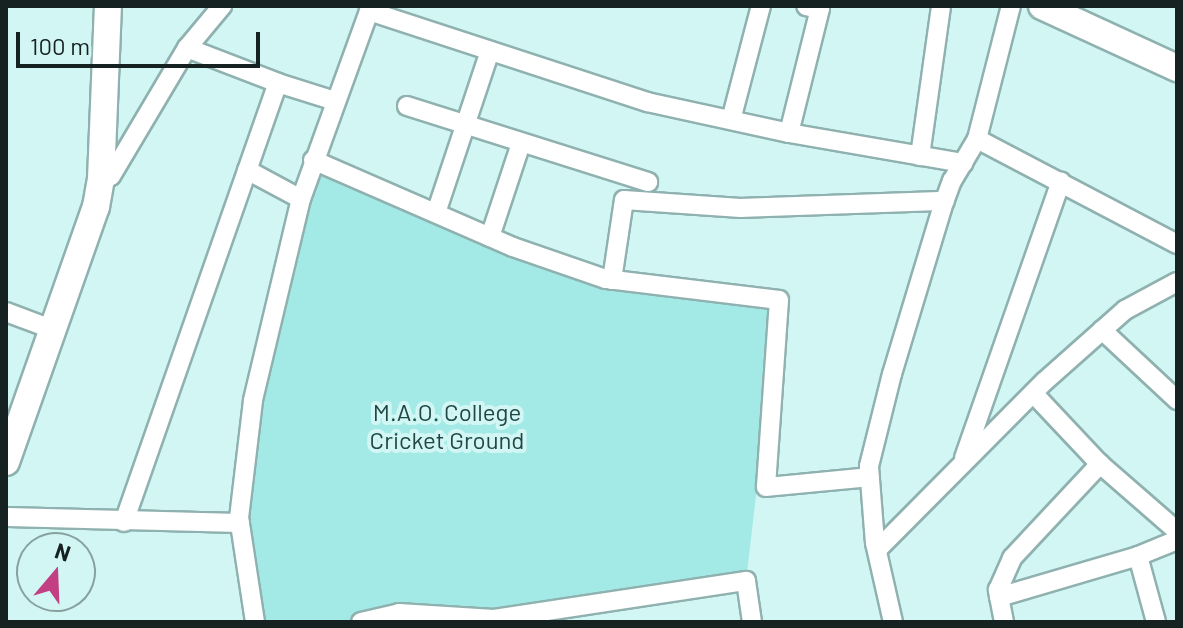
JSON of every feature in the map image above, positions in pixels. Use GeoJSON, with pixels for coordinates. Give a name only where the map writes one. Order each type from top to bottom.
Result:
{"type":"FeatureCollection","features":[{"type":"Feature","properties":{"kind":"main road"},"geometry":{"type":"LineString","coordinates":[[6,462],[96,207],[101,179],[108,6]]}},
{"type":"Feature","properties":{"kind":"main road"},"geometry":{"type":"LineString","coordinates":[[1042,6],[1078,14],[1177,68]]}},
{"type":"Feature","properties":{"kind":"street"},"geometry":{"type":"LineString","coordinates":[[101,179],[111,176],[187,48],[222,6]]}},
{"type":"Feature","properties":{"kind":"street"},"geometry":{"type":"LineString","coordinates":[[731,120],[761,6]]}},
{"type":"Feature","properties":{"kind":"street"},"geometry":{"type":"LineString","coordinates":[[789,133],[820,9],[806,6]]}},
{"type":"Feature","properties":{"kind":"street"},"geometry":{"type":"LineString","coordinates":[[920,156],[941,6]]}},
{"type":"Feature","properties":{"kind":"street"},"geometry":{"type":"LineString","coordinates":[[893,622],[877,550],[869,466],[892,374],[945,201],[977,139],[1011,6]]}},
{"type":"Feature","properties":{"kind":"street"},"geometry":{"type":"LineString","coordinates":[[255,622],[240,523],[253,400],[301,199],[369,11],[647,102],[789,133],[963,163]]}},
{"type":"Feature","properties":{"kind":"street"},"geometry":{"type":"LineString","coordinates":[[187,48],[335,101]]}},
{"type":"Feature","properties":{"kind":"street"},"geometry":{"type":"LineString","coordinates":[[436,213],[490,51]]}},
{"type":"Feature","properties":{"kind":"street"},"geometry":{"type":"LineString","coordinates":[[124,522],[278,83]]}},
{"type":"Feature","properties":{"kind":"street"},"geometry":{"type":"LineString","coordinates":[[407,106],[648,182]]}},
{"type":"Feature","properties":{"kind":"street"},"geometry":{"type":"LineString","coordinates":[[977,139],[1177,244]]}},
{"type":"Feature","properties":{"kind":"street"},"geometry":{"type":"LineString","coordinates":[[490,237],[521,143]]}},
{"type":"Feature","properties":{"kind":"street"},"geometry":{"type":"LineString","coordinates":[[313,160],[490,237],[612,280],[779,300],[766,487],[870,477]]}},
{"type":"Feature","properties":{"kind":"street"},"geometry":{"type":"LineString","coordinates":[[247,170],[301,199]]}},
{"type":"Feature","properties":{"kind":"street"},"geometry":{"type":"LineString","coordinates":[[961,464],[1061,181]]}},
{"type":"Feature","properties":{"kind":"street"},"geometry":{"type":"LineString","coordinates":[[612,280],[624,200],[741,208],[945,201]]}},
{"type":"Feature","properties":{"kind":"street"},"geometry":{"type":"LineString","coordinates":[[877,550],[1033,393],[1102,330],[1125,310],[1177,282]]}},
{"type":"Feature","properties":{"kind":"street"},"geometry":{"type":"LineString","coordinates":[[6,312],[54,330]]}},
{"type":"Feature","properties":{"kind":"street"},"geometry":{"type":"LineString","coordinates":[[1102,330],[1177,400]]}},
{"type":"Feature","properties":{"kind":"street"},"geometry":{"type":"LineString","coordinates":[[1033,393],[1100,464],[1177,531]]}},
{"type":"Feature","properties":{"kind":"street"},"geometry":{"type":"LineString","coordinates":[[1004,622],[998,590],[1012,558],[1100,464]]}},
{"type":"Feature","properties":{"kind":"street"},"geometry":{"type":"LineString","coordinates":[[6,517],[240,523]]}},
{"type":"Feature","properties":{"kind":"street"},"geometry":{"type":"LineString","coordinates":[[999,597],[1138,556],[1177,540]]}},
{"type":"Feature","properties":{"kind":"street"},"geometry":{"type":"LineString","coordinates":[[1138,556],[1156,622]]}},
{"type":"Feature","properties":{"kind":"street"},"geometry":{"type":"LineString","coordinates":[[361,622],[399,613],[516,619],[746,581],[752,622]]}},
{"type":"Feature","properties":{"kind":"green space","name":"M.A.O. College Cricket Ground"},"geometry":{"type":"Polygon","coordinates":[[[313,160],[612,280],[779,300],[746,581],[494,619],[256,622],[240,523],[253,400],[313,160]]]}}]}
